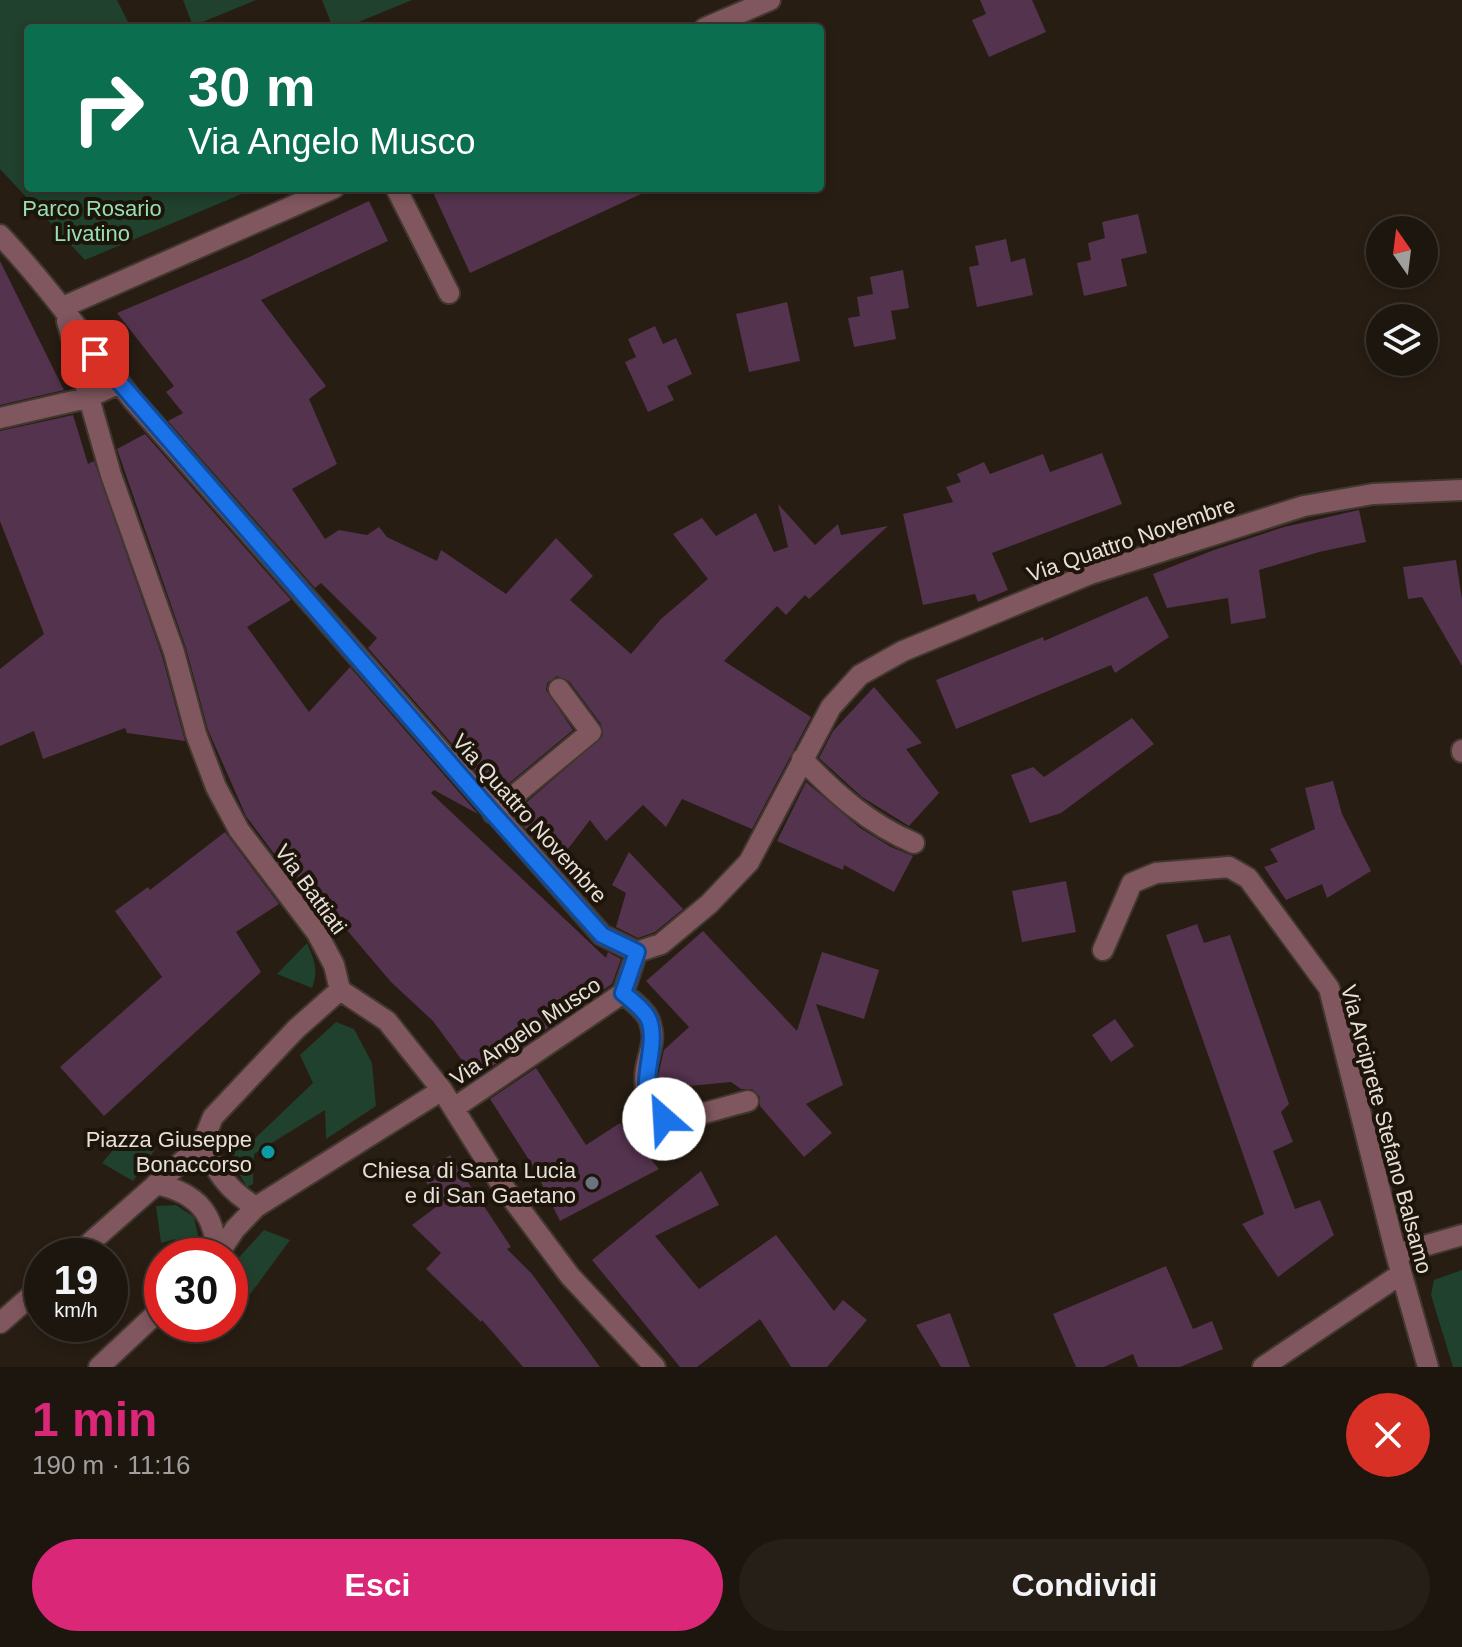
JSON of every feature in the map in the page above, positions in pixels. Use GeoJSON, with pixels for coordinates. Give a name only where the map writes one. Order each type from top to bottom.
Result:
{"type":"FeatureCollection","features":[{"type":"Feature","properties":{"kind":"street"},"geometry":{"type":"LineString","coordinates":[[714,24],[770,0]]}},
{"type":"Feature","properties":{"kind":"street"},"geometry":{"type":"LineString","coordinates":[[63,307],[325,192]]}},
{"type":"Feature","properties":{"kind":"street"},"geometry":{"type":"LineString","coordinates":[[398,192],[449,293]]}},
{"type":"Feature","properties":{"kind":"street","name":"Via Quattro Novembre"},"geometry":{"type":"LineString","coordinates":[[0,235],[63,307],[95,354],[493,813],[602,935],[637,952],[661,944],[709,904],[749,862],[831,707],[860,675],[903,651],[1090,574],[1304,506],[1373,494],[1462,490]]}},
{"type":"Feature","properties":{"kind":"street","name":"Via Battiati"},"geometry":{"type":"LineString","coordinates":[[63,307],[87,398],[174,652],[196,734],[216,787],[239,830],[317,933],[334,965],[340,990]]}},
{"type":"Feature","properties":{"kind":"street"},"geometry":{"type":"LineString","coordinates":[[0,418],[87,398],[120,383]]}},
{"type":"Feature","properties":{"kind":"street"},"geometry":{"type":"LineString","coordinates":[[493,813],[591,732],[559,689]]}},
{"type":"Feature","properties":{"kind":"street"},"geometry":{"type":"LineString","coordinates":[[802,759],[828,786],[870,821],[914,843]]}},
{"type":"Feature","properties":{"kind":"street","name":"Via Arciprete Stefano Balsamo"},"geometry":{"type":"LineString","coordinates":[[1103,950],[1132,883],[1156,873],[1229,867],[1248,878],[1329,988],[1398,1264],[1428,1367]]}},
{"type":"Feature","properties":{"kind":"street","name":"Via Angelo Musco"},"geometry":{"type":"LineString","coordinates":[[454,1108],[623,993],[637,952]]}},
{"type":"Feature","properties":{"kind":"street"},"geometry":{"type":"LineString","coordinates":[[95,1238],[202,1144],[213,1117],[296,1029],[340,990],[387,1021],[442,1090],[499,1181],[570,1276],[655,1367]]}},
{"type":"Feature","properties":{"kind":"street","name":"Via Angelo Musco"},"geometry":{"type":"LineString","coordinates":[[623,993],[648,1018],[653,1048],[646,1069],[648,1102],[653,1113],[664,1119],[683,1117],[748,1101]]}},
{"type":"Feature","properties":{"kind":"street"},"geometry":{"type":"LineString","coordinates":[[229,1238],[256,1207],[442,1090]]}},
{"type":"Feature","properties":{"kind":"street"},"geometry":{"type":"LineString","coordinates":[[202,1144],[222,1181],[236,1195],[256,1207]]}},
{"type":"Feature","properties":{"kind":"street"},"geometry":{"type":"LineString","coordinates":[[156,1184],[176,1188],[194,1199],[208,1215],[216,1238]]}},
{"type":"Feature","properties":{"kind":"street"},"geometry":{"type":"LineString","coordinates":[[1263,1367],[1398,1264],[1462,1235]]}},
{"type":"Feature","properties":{"kind":"street"},"geometry":{"type":"LineString","coordinates":[[0,1323],[24,1302]]}},
{"type":"Feature","properties":{"kind":"street"},"geometry":{"type":"LineString","coordinates":[[99,1367],[144,1325]]}},
{"type":"Feature","properties":{"kind":"green space","name":"Parco Rosario Livatino"},"geometry":{"type":"Polygon","coordinates":[[[0,0],[117,0],[129,24],[24,24],[24,192],[246,192],[85,260],[0,169],[0,0]]]}},
{"type":"Feature","properties":{"kind":"green space"},"geometry":{"type":"Polygon","coordinates":[[[183,0],[256,0],[198,24],[192,24],[183,0]]]}},
{"type":"Feature","properties":{"kind":"green space"},"geometry":{"type":"Polygon","coordinates":[[[322,0],[412,0],[354,24],[331,24],[322,0]]]}},
{"type":"Feature","properties":{"kind":"green space"},"geometry":{"type":"Polygon","coordinates":[[[307,943],[315,965],[312,988],[277,974],[307,943]]]}},
{"type":"Feature","properties":{"kind":"green space"},"geometry":{"type":"Polygon","coordinates":[[[336,1022],[354,1029],[372,1063],[376,1106],[326,1139],[325,1110],[254,1154],[253,1184],[247,1187],[234,1165],[230,1139],[250,1143],[313,1083],[300,1055],[336,1022]]]}},
{"type":"Feature","properties":{"kind":"green space"},"geometry":{"type":"Polygon","coordinates":[[[126,1135],[157,1147],[133,1181],[102,1163],[126,1135]]]}},
{"type":"Feature","properties":{"kind":"green space"},"geometry":{"type":"Polygon","coordinates":[[[176,1205],[194,1217],[199,1238],[160,1238],[156,1206],[176,1205]]]}},
{"type":"Feature","properties":{"kind":"green space"},"geometry":{"type":"Polygon","coordinates":[[[264,1230],[290,1240],[248,1296],[248,1247],[264,1230]]]}},
{"type":"Feature","properties":{"kind":"green space"},"geometry":{"type":"Polygon","coordinates":[[[1462,1270],[1462,1367],[1453,1367],[1431,1295],[1434,1280],[1462,1270]]]}},
{"type":"Feature","properties":{"kind":"building"},"geometry":{"type":"Polygon","coordinates":[[[980,0],[1032,0],[1046,32],[989,57],[972,20],[986,14],[980,0]]]}},
{"type":"Feature","properties":{"kind":"building"},"geometry":{"type":"Polygon","coordinates":[[[433,192],[645,192],[470,273],[433,192]]]}},
{"type":"Feature","properties":{"kind":"building"},"geometry":{"type":"Polygon","coordinates":[[[369,201],[388,241],[261,300],[326,386],[309,399],[337,464],[292,489],[325,539],[339,530],[367,535],[379,527],[387,537],[437,561],[441,550],[506,594],[556,538],[593,576],[570,600],[631,654],[661,619],[708,579],[673,534],[702,518],[716,536],[756,513],[774,552],[788,547],[778,504],[815,545],[838,524],[841,535],[888,526],[809,599],[805,595],[786,615],[777,606],[724,661],[811,717],[752,829],[682,799],[666,827],[643,805],[606,841],[590,820],[561,858],[543,848],[513,814],[603,736],[601,724],[569,681],[557,676],[547,683],[546,690],[573,730],[496,794],[368,648],[377,638],[321,583],[315,588],[168,421],[183,413],[166,392],[174,386],[117,313],[245,259],[369,201]]]}},
{"type":"Feature","properties":{"kind":"building"},"geometry":{"type":"Polygon","coordinates":[[[1138,214],[1147,253],[1121,259],[1127,286],[1084,296],[1077,263],[1091,260],[1088,243],[1105,238],[1102,222],[1138,214]]]}},
{"type":"Feature","properties":{"kind":"building"},"geometry":{"type":"Polygon","coordinates":[[[1006,239],[1011,262],[1025,258],[1033,295],[977,307],[969,267],[979,265],[975,246],[1006,239]]]}},
{"type":"Feature","properties":{"kind":"building"},"geometry":{"type":"Polygon","coordinates":[[[0,261],[50,362],[64,390],[0,405],[0,261]]]}},
{"type":"Feature","properties":{"kind":"building"},"geometry":{"type":"Polygon","coordinates":[[[903,270],[909,308],[891,311],[896,339],[854,347],[848,318],[860,316],[857,297],[873,294],[870,277],[903,270]]]}},
{"type":"Feature","properties":{"kind":"building"},"geometry":{"type":"Polygon","coordinates":[[[787,302],[800,361],[749,372],[736,314],[787,302]]]}},
{"type":"Feature","properties":{"kind":"building"},"geometry":{"type":"Polygon","coordinates":[[[655,326],[663,344],[676,338],[692,374],[667,386],[674,400],[648,412],[625,362],[636,357],[628,339],[655,326]]]}},
{"type":"Feature","properties":{"kind":"building"},"geometry":{"type":"Polygon","coordinates":[[[73,415],[88,464],[94,461],[162,656],[185,741],[127,733],[125,728],[43,759],[34,731],[0,746],[0,669],[44,634],[0,521],[0,431],[73,415]]]}},
{"type":"Feature","properties":{"kind":"building"},"geometry":{"type":"Polygon","coordinates":[[[145,434],[291,600],[247,627],[309,712],[350,667],[478,814],[434,790],[431,793],[606,958],[608,952],[621,959],[612,984],[475,1078],[433,1021],[391,982],[313,890],[307,885],[301,890],[246,816],[208,730],[186,648],[117,449],[145,434]]]}},
{"type":"Feature","properties":{"kind":"building"},"geometry":{"type":"Polygon","coordinates":[[[1102,453],[1122,504],[992,553],[1008,590],[978,602],[975,594],[923,605],[903,514],[953,502],[946,487],[961,482],[957,474],[984,462],[990,474],[1043,454],[1050,472],[1102,453]]]}},
{"type":"Feature","properties":{"kind":"building"},"geometry":{"type":"Polygon","coordinates":[[[1359,510],[1366,542],[1259,570],[1266,618],[1231,624],[1228,598],[1167,608],[1153,574],[1284,527],[1359,510]]]}},
{"type":"Feature","properties":{"kind":"building"},"geometry":{"type":"Polygon","coordinates":[[[1456,560],[1462,600],[1462,666],[1422,597],[1408,599],[1403,567],[1456,560]]]}},
{"type":"Feature","properties":{"kind":"building"},"geometry":{"type":"Polygon","coordinates":[[[1147,596],[1169,637],[1115,673],[1111,665],[956,729],[936,680],[1043,637],[1044,641],[1147,596]]]}},
{"type":"Feature","properties":{"kind":"building"},"geometry":{"type":"Polygon","coordinates":[[[874,687],[922,743],[906,749],[939,793],[909,826],[862,797],[819,758],[833,731],[874,687]]]}},
{"type":"Feature","properties":{"kind":"building"},"geometry":{"type":"Polygon","coordinates":[[[1132,718],[1154,744],[1061,813],[1030,823],[1011,775],[1033,767],[1044,777],[1132,718]]]}},
{"type":"Feature","properties":{"kind":"building"},"geometry":{"type":"Polygon","coordinates":[[[1333,781],[1342,814],[1371,871],[1327,898],[1322,884],[1286,900],[1264,867],[1278,862],[1270,849],[1315,829],[1305,788],[1333,781]]]}},
{"type":"Feature","properties":{"kind":"building"},"geometry":{"type":"Polygon","coordinates":[[[806,782],[860,828],[913,856],[894,892],[844,865],[843,870],[777,841],[806,782]]]}},
{"type":"Feature","properties":{"kind":"building"},"geometry":{"type":"Polygon","coordinates":[[[225,832],[279,904],[236,932],[261,972],[104,1116],[60,1067],[162,977],[115,911],[148,887],[150,890],[225,832]]]}},
{"type":"Feature","properties":{"kind":"building"},"geometry":{"type":"Polygon","coordinates":[[[629,852],[683,909],[655,932],[638,938],[616,927],[626,893],[612,885],[629,852]]]}},
{"type":"Feature","properties":{"kind":"building"},"geometry":{"type":"Polygon","coordinates":[[[1066,881],[1076,932],[1022,942],[1012,891],[1066,881]]]}},
{"type":"Feature","properties":{"kind":"building"},"geometry":{"type":"Polygon","coordinates":[[[1197,924],[1204,943],[1230,935],[1289,1104],[1281,1112],[1293,1142],[1273,1151],[1295,1209],[1320,1200],[1334,1235],[1278,1277],[1242,1224],[1264,1214],[1166,935],[1197,924]]]}},
{"type":"Feature","properties":{"kind":"building"},"geometry":{"type":"Polygon","coordinates":[[[703,931],[797,1031],[822,952],[879,970],[864,1019],[816,1004],[843,1085],[806,1104],[832,1133],[804,1157],[760,1106],[760,1097],[752,1089],[741,1089],[731,1082],[689,1086],[681,1105],[673,1106],[662,1100],[658,1076],[664,1050],[689,1027],[646,981],[703,931]]]}},
{"type":"Feature","properties":{"kind":"building"},"geometry":{"type":"Polygon","coordinates":[[[1115,1019],[1134,1046],[1111,1062],[1092,1035],[1115,1019]]]}},
{"type":"Feature","properties":{"kind":"building"},"geometry":{"type":"Polygon","coordinates":[[[536,1068],[586,1145],[620,1123],[659,1169],[560,1221],[533,1166],[490,1099],[536,1068]]]}},
{"type":"Feature","properties":{"kind":"building"},"geometry":{"type":"Polygon","coordinates":[[[450,1155],[511,1247],[507,1249],[532,1274],[600,1367],[523,1367],[482,1320],[426,1269],[441,1253],[412,1225],[440,1204],[421,1174],[450,1155]]]}},
{"type":"Feature","properties":{"kind":"building"},"geometry":{"type":"Polygon","coordinates":[[[701,1171],[719,1205],[655,1236],[699,1289],[776,1235],[834,1311],[843,1300],[867,1320],[827,1367],[791,1367],[760,1319],[697,1367],[680,1367],[592,1260],[701,1171]]]}},
{"type":"Feature","properties":{"kind":"building"},"geometry":{"type":"Polygon","coordinates":[[[1166,1266],[1193,1329],[1212,1321],[1223,1349],[1180,1367],[1138,1367],[1133,1354],[1104,1367],[1076,1367],[1053,1314],[1166,1266]]]}},
{"type":"Feature","properties":{"kind":"building"},"geometry":{"type":"Polygon","coordinates":[[[950,1313],[970,1367],[941,1367],[916,1325],[950,1313]]]}},
{"type":"Feature","properties":{"kind":"place","name":"Piazza Giuseppe Bonaccorso"},"geometry":{"type":"Point","coordinates":[268,1152]}},
{"type":"Feature","properties":{"kind":"place","name":"Chiesa di Santa Lucia e di San Gaetano"},"geometry":{"type":"Point","coordinates":[592,1183]}},
{"type":"Feature","properties":{"kind":"route"},"geometry":{"type":"LineString","coordinates":[[95,354],[602,935],[637,952],[623,993],[648,1018],[653,1048],[646,1069],[648,1102],[653,1113],[664,1119]]}}]}
